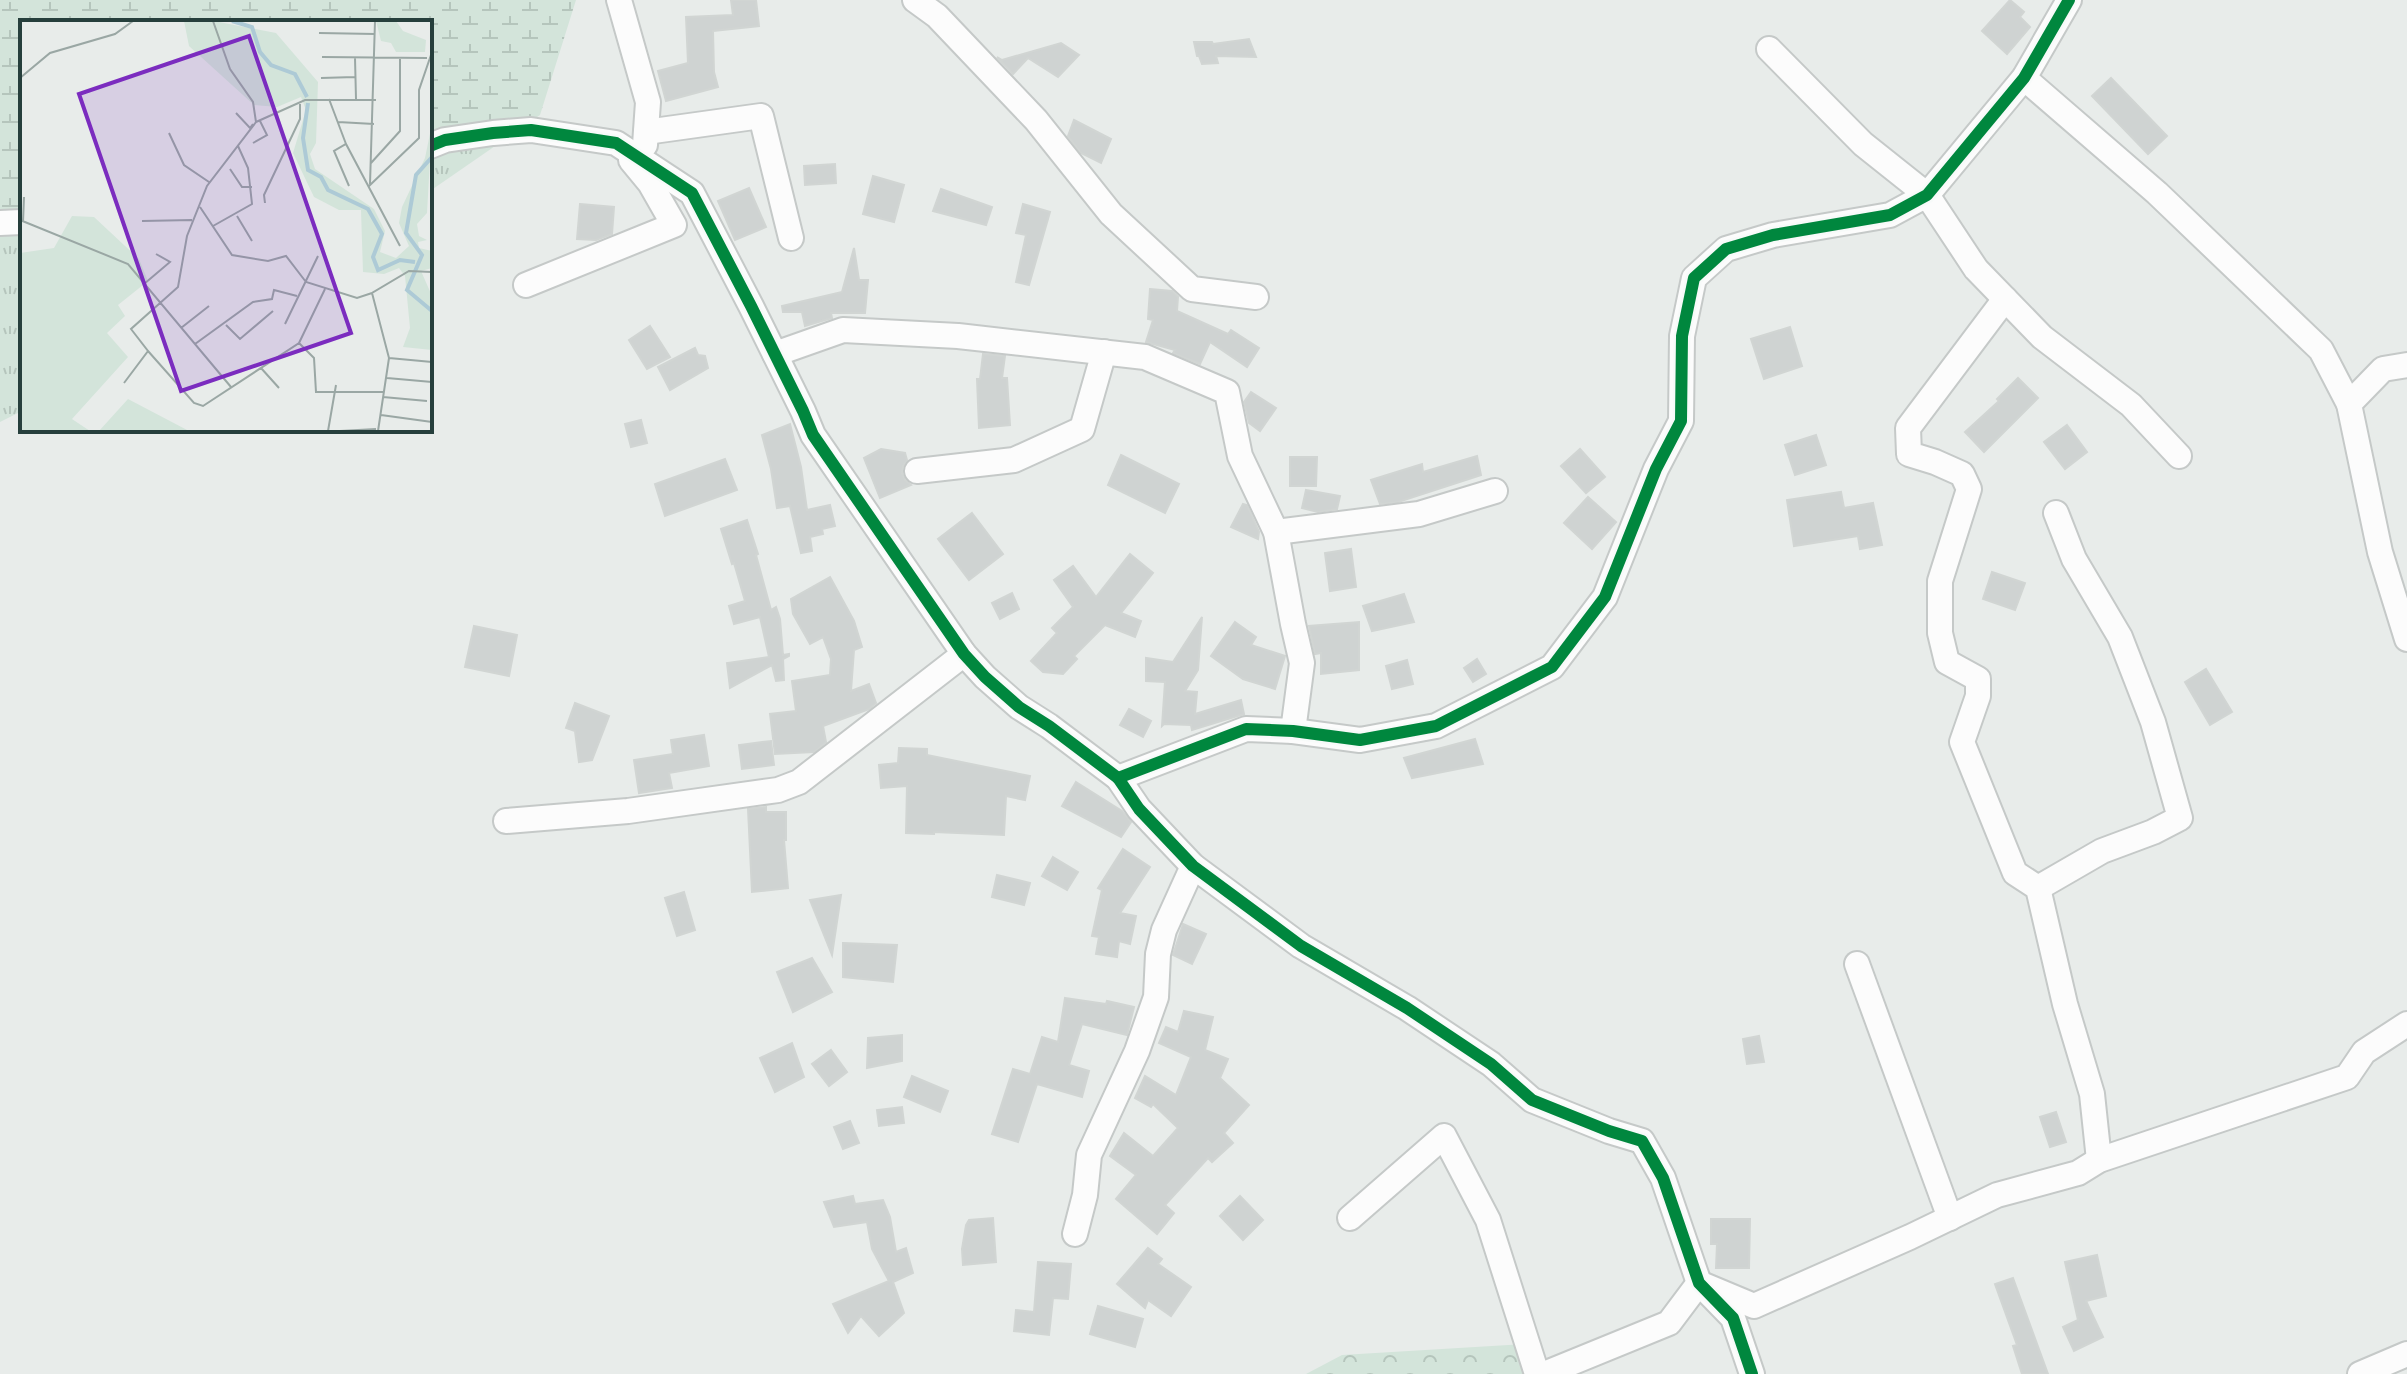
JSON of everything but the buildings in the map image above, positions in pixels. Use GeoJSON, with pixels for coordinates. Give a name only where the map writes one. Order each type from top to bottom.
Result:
{"type":"FeatureCollection","features":[{"type":"Feature","properties":{"kind":"street"},"geometry":{"type":"LineString","coordinates":[[619,0],[648,102],[644,160]]}},
{"type":"Feature","properties":{"kind":"street"},"geometry":{"type":"LineString","coordinates":[[915,0],[937,16],[1036,120],[1111,214],[1192,289],[1256,297]]}},
{"type":"Feature","properties":{"kind":"street"},"geometry":{"type":"LineString","coordinates":[[1118,778],[1246,729],[1293,731],[1360,740],[1436,726],[1552,667],[1605,597],[1656,469],[1681,421],[1682,336],[1694,278],[1726,249],[1773,235],[1890,215],[1927,195],[2024,78],[2069,0]]}},
{"type":"Feature","properties":{"kind":"street"},"geometry":{"type":"LineString","coordinates":[[1769,49],[1863,144],[1927,195],[1976,269],[2042,337],[2131,405],[2179,456]]}},
{"type":"Feature","properties":{"kind":"street"},"geometry":{"type":"LineString","coordinates":[[2024,78],[2157,193],[2321,350],[2349,404],[2380,552],[2407,639]]}},
{"type":"Feature","properties":{"kind":"street"},"geometry":{"type":"LineString","coordinates":[[646,132],[761,116],[791,238]]}},
{"type":"Feature","properties":{"kind":"street"},"geometry":{"type":"LineString","coordinates":[[432,145],[445,140],[531,130],[616,143],[692,193],[813,435],[964,654],[1019,707],[1118,778],[1139,809],[1193,866],[1301,946],[1407,1008],[1491,1064],[1532,1100],[1642,1141],[1663,1178],[1699,1283],[1733,1318],[1752,1374]]}},
{"type":"Feature","properties":{"kind":"street"},"geometry":{"type":"LineString","coordinates":[[526,285],[674,225],[650,183],[616,143]]}},
{"type":"Feature","properties":{"kind":"street"},"geometry":{"type":"LineString","coordinates":[[0,223],[20,222]]}},
{"type":"Feature","properties":{"kind":"street"},"geometry":{"type":"LineString","coordinates":[[2005,299],[1908,428],[1909,454],[1962,474],[1969,489],[1940,581],[1940,633],[1947,662],[1978,679],[1978,696],[1962,742],[2015,873],[2038,888],[2065,1004],[2092,1094],[2099,1160]]}},
{"type":"Feature","properties":{"kind":"street"},"geometry":{"type":"LineString","coordinates":[[775,354],[843,330],[958,336],[1145,357],[1227,392],[1240,456],[1276,532],[1302,663],[1293,731]]}},
{"type":"Feature","properties":{"kind":"street"},"geometry":{"type":"LineString","coordinates":[[917,471],[1014,460],[1082,429],[1104,352]]}},
{"type":"Feature","properties":{"kind":"street"},"geometry":{"type":"LineString","coordinates":[[2349,404],[2383,369],[2407,365]]}},
{"type":"Feature","properties":{"kind":"street"},"geometry":{"type":"LineString","coordinates":[[1276,532],[1419,514],[1495,491]]}},
{"type":"Feature","properties":{"kind":"street"},"geometry":{"type":"LineString","coordinates":[[2038,888],[2102,851],[2180,818],[2153,722],[2120,637],[2074,559],[2056,513]]}},
{"type":"Feature","properties":{"kind":"street"},"geometry":{"type":"LineString","coordinates":[[506,821],[628,811],[778,790],[799,782],[964,654]]}},
{"type":"Feature","properties":{"kind":"street"},"geometry":{"type":"LineString","coordinates":[[1075,1234],[1085,1195],[1089,1155],[1137,1051],[1156,997],[1158,954],[1164,930],[1193,866]]}},
{"type":"Feature","properties":{"kind":"street"},"geometry":{"type":"LineString","coordinates":[[1857,964],[1950,1218]]}},
{"type":"Feature","properties":{"kind":"street"},"geometry":{"type":"LineString","coordinates":[[1699,1283],[1754,1306],[1997,1195],[2078,1173],[2099,1160],[2347,1077],[2364,1052],[2407,1024]]}},
{"type":"Feature","properties":{"kind":"street"},"geometry":{"type":"LineString","coordinates":[[1350,1218],[1444,1136],[1488,1220],[1537,1374]]}},
{"type":"Feature","properties":{"kind":"street"},"geometry":{"type":"LineString","coordinates":[[1544,1374],[1669,1323],[1699,1283]]}},
{"type":"Feature","properties":{"kind":"street"},"geometry":{"type":"LineString","coordinates":[[2360,1374],[2407,1354]]}},
{"type":"Feature","properties":{"kind":"green space"},"geometry":{"type":"Polygon","coordinates":[[[0,0],[576,0],[540,115],[517,131],[432,146],[432,20],[20,20],[20,217],[0,220],[0,0]]]}},
{"type":"Feature","properties":{"kind":"green space"},"geometry":{"type":"Polygon","coordinates":[[[517,131],[432,190],[432,146],[517,131]]]}},
{"type":"Feature","properties":{"kind":"green space"},"geometry":{"type":"Polygon","coordinates":[[[20,217],[20,412],[0,422],[0,220],[20,217]]]}},
{"type":"Feature","properties":{"kind":"green space"},"geometry":{"type":"Polygon","coordinates":[[[1525,1344],[1536,1374],[1306,1374],[1342,1355],[1525,1344]]]}},
{"type":"Feature","properties":{"kind":"cycle path"},"geometry":{"type":"LineString","coordinates":[[1118,778],[1246,729],[1293,731],[1360,740],[1436,726],[1552,667],[1605,597],[1656,469],[1681,421],[1682,336],[1694,278],[1726,249],[1773,235],[1890,215],[1927,195],[2024,78],[2069,0]]}},
{"type":"Feature","properties":{"kind":"cycle path"},"geometry":{"type":"LineString","coordinates":[[432,145],[445,140],[531,130],[616,143],[692,193],[813,435],[964,654],[1019,707],[1118,778],[1139,809],[1193,866],[1301,946],[1407,1008],[1491,1064],[1532,1100],[1642,1141],[1663,1178],[1699,1283],[1733,1318],[1752,1374]]}}]}
